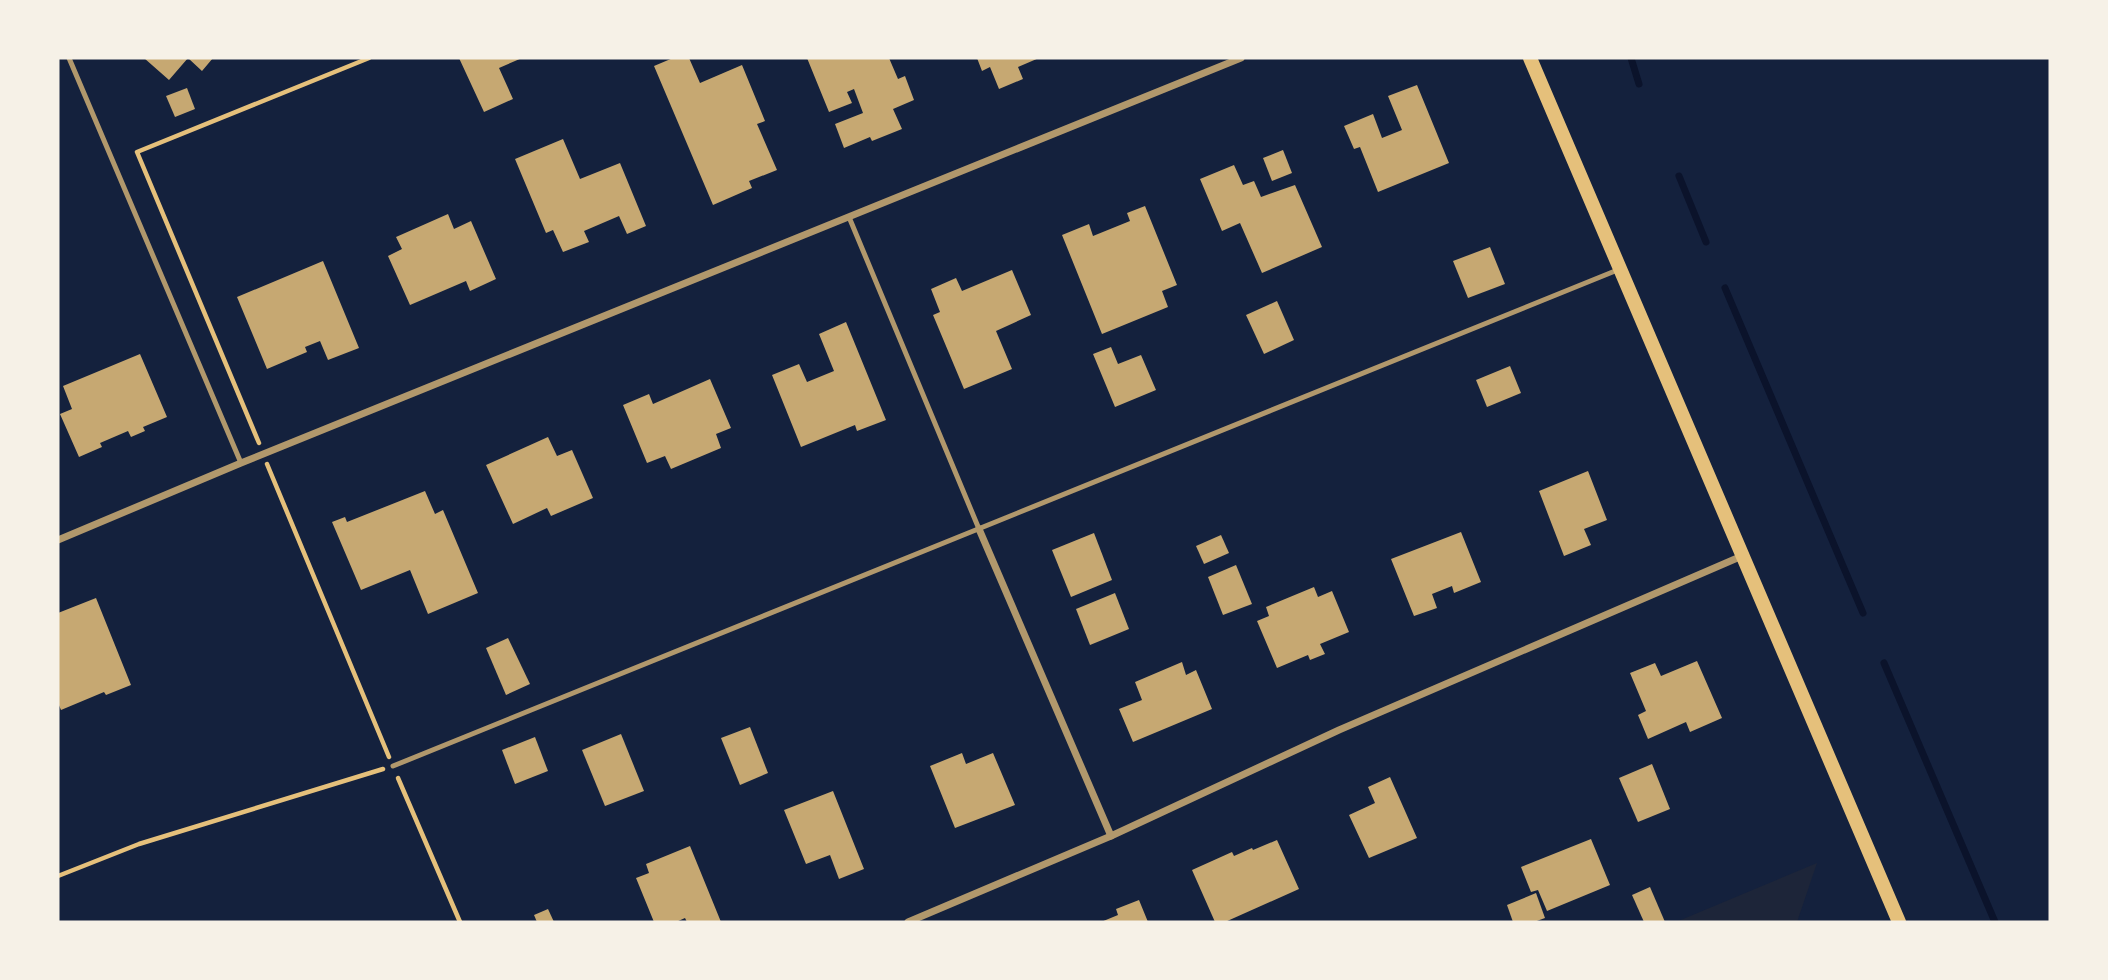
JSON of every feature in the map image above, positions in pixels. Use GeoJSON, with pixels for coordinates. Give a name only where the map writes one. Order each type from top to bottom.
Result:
{"type":"FeatureCollection","features":[{"type":"Feature","properties":{"kind":"main road"},"geometry":{"type":"LineString","coordinates":[[1530,58],[1899,922]]}},
{"type":"Feature","properties":{"kind":"street"},"geometry":{"type":"LineString","coordinates":[[58,540],[263,454],[1241,58]]}},
{"type":"Feature","properties":{"kind":"street"},"geometry":{"type":"LineString","coordinates":[[979,529],[1111,836]]}},
{"type":"Feature","properties":{"kind":"street"},"geometry":{"type":"LineString","coordinates":[[908,922],[1111,836],[1339,730],[1742,556]]}},
{"type":"Feature","properties":{"kind":"lane"},"geometry":{"type":"LineString","coordinates":[[69,58],[241,463]]}},
{"type":"Feature","properties":{"kind":"lane"},"geometry":{"type":"LineString","coordinates":[[849,216],[979,529]]}},
{"type":"Feature","properties":{"kind":"lane"},"geometry":{"type":"LineString","coordinates":[[393,766],[1620,269]]}},
{"type":"Feature","properties":{"kind":"path"},"geometry":{"type":"LineString","coordinates":[[369,58],[137,152],[460,922]]}},
{"type":"Feature","properties":{"kind":"path"},"geometry":{"type":"LineString","coordinates":[[58,876],[139,844],[393,766]]}},
{"type":"Feature","properties":{"kind":"shaded area"},"geometry":{"type":"Polygon","coordinates":[[[1817,863],[1797,922],[1676,922],[1817,863]]]}},
{"type":"Feature","properties":{"kind":"building"},"geometry":{"type":"Polygon","coordinates":[[[144,58],[188,58],[169,80],[144,58]]]}},
{"type":"Feature","properties":{"kind":"building"},"geometry":{"type":"Polygon","coordinates":[[[188,58],[213,58],[202,71],[188,58]]]}},
{"type":"Feature","properties":{"kind":"building"},"geometry":{"type":"Polygon","coordinates":[[[459,58],[522,58],[499,68],[513,99],[484,112],[459,58]]]}},
{"type":"Feature","properties":{"kind":"building"},"geometry":{"type":"Polygon","coordinates":[[[673,58],[689,58],[700,83],[742,65],[765,121],[757,124],[777,170],[749,181],[752,188],[713,205],[654,66],[673,58]]]}},
{"type":"Feature","properties":{"kind":"building"},"geometry":{"type":"Polygon","coordinates":[[[807,58],[889,58],[898,79],[905,76],[914,100],[893,109],[902,129],[872,141],[870,137],[844,148],[835,124],[863,113],[854,89],[847,92],[852,103],[829,112],[807,58]]]}},
{"type":"Feature","properties":{"kind":"building"},"geometry":{"type":"Polygon","coordinates":[[[977,58],[1039,58],[1018,67],[1023,79],[999,89],[990,67],[982,71],[977,58]]]}},
{"type":"Feature","properties":{"kind":"building"},"geometry":{"type":"Polygon","coordinates":[[[1417,85],[1449,163],[1378,192],[1360,147],[1354,149],[1344,126],[1373,114],[1382,138],[1402,130],[1388,96],[1417,85]]]}},
{"type":"Feature","properties":{"kind":"building"},"geometry":{"type":"Polygon","coordinates":[[[187,88],[195,109],[175,117],[166,96],[187,88]]]}},
{"type":"Feature","properties":{"kind":"building"},"geometry":{"type":"Polygon","coordinates":[[[563,139],[580,179],[620,163],[646,226],[627,234],[619,216],[584,231],[589,242],[563,252],[553,230],[546,233],[515,159],[563,139]]]}},
{"type":"Feature","properties":{"kind":"building"},"geometry":{"type":"Polygon","coordinates":[[[1283,150],[1292,173],[1272,181],[1263,158],[1283,150]]]}},
{"type":"Feature","properties":{"kind":"building"},"geometry":{"type":"Polygon","coordinates":[[[1234,165],[1243,185],[1254,181],[1261,197],[1295,185],[1322,247],[1262,273],[1240,223],[1222,231],[1200,179],[1234,165]]]}},
{"type":"Feature","properties":{"kind":"building"},"geometry":{"type":"Polygon","coordinates":[[[1145,206],[1177,285],[1162,291],[1168,307],[1102,334],[1062,235],[1089,224],[1093,236],[1130,221],[1127,213],[1145,206]]]}},
{"type":"Feature","properties":{"kind":"building"},"geometry":{"type":"Polygon","coordinates":[[[448,214],[454,229],[471,221],[496,279],[470,291],[466,281],[410,305],[388,256],[402,249],[396,237],[448,214]]]}},
{"type":"Feature","properties":{"kind":"building"},"geometry":{"type":"Polygon","coordinates":[[[1490,247],[1505,284],[1468,298],[1453,261],[1490,247]]]}},
{"type":"Feature","properties":{"kind":"building"},"geometry":{"type":"Polygon","coordinates":[[[323,261],[359,348],[328,360],[320,341],[305,347],[307,352],[267,369],[237,297],[323,261]]]}},
{"type":"Feature","properties":{"kind":"building"},"geometry":{"type":"Polygon","coordinates":[[[1012,270],[1031,315],[996,331],[1012,369],[964,389],[933,315],[940,312],[931,289],[956,278],[962,291],[1012,270]]]}},
{"type":"Feature","properties":{"kind":"building"},"geometry":{"type":"Polygon","coordinates":[[[1277,301],[1294,340],[1264,354],[1246,315],[1277,301]]]}},
{"type":"Feature","properties":{"kind":"building"},"geometry":{"type":"Polygon","coordinates":[[[846,322],[886,420],[857,431],[855,425],[801,447],[772,375],[799,364],[807,382],[834,371],[819,334],[846,322]]]}},
{"type":"Feature","properties":{"kind":"building"},"geometry":{"type":"Polygon","coordinates":[[[1111,347],[1118,364],[1141,355],[1156,390],[1115,407],[1093,354],[1111,347]]]}},
{"type":"Feature","properties":{"kind":"building"},"geometry":{"type":"Polygon","coordinates":[[[140,354],[167,417],[143,427],[145,431],[131,437],[128,431],[100,443],[102,447],[79,457],[60,414],[72,409],[63,386],[140,354]]]}},
{"type":"Feature","properties":{"kind":"building"},"geometry":{"type":"Polygon","coordinates":[[[1510,366],[1521,393],[1487,407],[1476,380],[1510,366]]]}},
{"type":"Feature","properties":{"kind":"building"},"geometry":{"type":"Polygon","coordinates":[[[710,379],[731,428],[716,434],[721,448],[671,469],[665,456],[647,463],[623,405],[649,394],[653,404],[710,379]]]}},
{"type":"Feature","properties":{"kind":"building"},"geometry":{"type":"Polygon","coordinates":[[[548,437],[557,456],[572,450],[593,498],[551,516],[547,508],[513,524],[486,465],[548,437]]]}},
{"type":"Feature","properties":{"kind":"building"},"geometry":{"type":"Polygon","coordinates":[[[1588,471],[1607,520],[1584,529],[1591,545],[1564,556],[1539,491],[1588,471]]]}},
{"type":"Feature","properties":{"kind":"building"},"geometry":{"type":"Polygon","coordinates":[[[425,491],[435,514],[443,510],[478,593],[428,614],[410,570],[361,590],[332,522],[345,517],[347,522],[425,491]]]}},
{"type":"Feature","properties":{"kind":"building"},"geometry":{"type":"Polygon","coordinates":[[[1461,532],[1481,582],[1454,593],[1452,586],[1432,594],[1437,608],[1414,616],[1391,559],[1461,532]]]}},
{"type":"Feature","properties":{"kind":"building"},"geometry":{"type":"Polygon","coordinates":[[[1094,533],[1112,580],[1071,597],[1052,550],[1094,533]]]}},
{"type":"Feature","properties":{"kind":"building"},"geometry":{"type":"Polygon","coordinates":[[[1221,535],[1229,553],[1204,564],[1196,546],[1221,535]]]}},
{"type":"Feature","properties":{"kind":"building"},"geometry":{"type":"Polygon","coordinates":[[[1236,565],[1252,604],[1223,615],[1208,577],[1236,565]]]}},
{"type":"Feature","properties":{"kind":"building"},"geometry":{"type":"Polygon","coordinates":[[[1314,587],[1318,597],[1332,591],[1349,632],[1320,644],[1325,654],[1310,660],[1308,655],[1277,668],[1257,621],[1269,616],[1266,607],[1314,587]]]}},
{"type":"Feature","properties":{"kind":"building"},"geometry":{"type":"Polygon","coordinates":[[[1115,593],[1129,629],[1090,645],[1076,609],[1115,593]]]}},
{"type":"Feature","properties":{"kind":"building"},"geometry":{"type":"Polygon","coordinates":[[[96,598],[131,685],[106,695],[104,692],[61,710],[58,703],[58,613],[96,598]]]}},
{"type":"Feature","properties":{"kind":"building"},"geometry":{"type":"Polygon","coordinates":[[[508,638],[530,684],[506,695],[486,648],[508,638]]]}},
{"type":"Feature","properties":{"kind":"building"},"geometry":{"type":"Polygon","coordinates":[[[1697,661],[1722,718],[1690,732],[1686,722],[1648,739],[1638,715],[1646,711],[1630,673],[1655,663],[1661,676],[1697,661]]]}},
{"type":"Feature","properties":{"kind":"building"},"geometry":{"type":"Polygon","coordinates":[[[1182,662],[1186,675],[1196,670],[1212,709],[1133,742],[1119,709],[1142,700],[1135,682],[1182,662]]]}},
{"type":"Feature","properties":{"kind":"building"},"geometry":{"type":"Polygon","coordinates":[[[750,727],[768,773],[740,785],[721,738],[750,727]]]}},
{"type":"Feature","properties":{"kind":"building"},"geometry":{"type":"Polygon","coordinates":[[[621,734],[644,791],[605,806],[582,750],[621,734]]]}},
{"type":"Feature","properties":{"kind":"building"},"geometry":{"type":"Polygon","coordinates":[[[535,737],[548,771],[515,784],[502,750],[535,737]]]}},
{"type":"Feature","properties":{"kind":"building"},"geometry":{"type":"Polygon","coordinates":[[[962,753],[966,764],[993,753],[1015,805],[955,828],[930,766],[962,753]]]}},
{"type":"Feature","properties":{"kind":"building"},"geometry":{"type":"Polygon","coordinates":[[[1652,764],[1670,809],[1638,822],[1619,778],[1652,764]]]}},
{"type":"Feature","properties":{"kind":"building"},"geometry":{"type":"Polygon","coordinates":[[[1390,777],[1417,838],[1369,858],[1349,815],[1375,803],[1368,787],[1390,777]]]}},
{"type":"Feature","properties":{"kind":"building"},"geometry":{"type":"Polygon","coordinates":[[[833,791],[864,869],[839,879],[830,855],[806,864],[784,810],[833,791]]]}},
{"type":"Feature","properties":{"kind":"building"},"geometry":{"type":"Polygon","coordinates":[[[1591,839],[1610,885],[1547,911],[1538,890],[1531,892],[1521,867],[1591,839]]]}},
{"type":"Feature","properties":{"kind":"building"},"geometry":{"type":"Polygon","coordinates":[[[1277,840],[1299,889],[1225,922],[1215,922],[1192,870],[1232,852],[1234,856],[1277,840]]]}},
{"type":"Feature","properties":{"kind":"building"},"geometry":{"type":"Polygon","coordinates":[[[690,846],[721,922],[687,922],[685,918],[676,922],[654,922],[636,878],[649,873],[646,864],[690,846]]]}},
{"type":"Feature","properties":{"kind":"building"},"geometry":{"type":"Polygon","coordinates":[[[1650,887],[1665,922],[1644,922],[1632,895],[1650,887]]]}},
{"type":"Feature","properties":{"kind":"building"},"geometry":{"type":"Polygon","coordinates":[[[1536,893],[1545,918],[1534,922],[1513,922],[1507,905],[1536,893]]]}},
{"type":"Feature","properties":{"kind":"building"},"geometry":{"type":"Polygon","coordinates":[[[1139,900],[1148,922],[1101,922],[1118,915],[1116,909],[1139,900]]]}},
{"type":"Feature","properties":{"kind":"building"},"geometry":{"type":"Polygon","coordinates":[[[548,909],[554,922],[537,922],[534,915],[548,909]]]}},
{"type":"Feature","properties":{"kind":"waterway"},"geometry":{"type":"LineString","coordinates":[[1631,58],[1639,84]]}},
{"type":"Feature","properties":{"kind":"waterway"},"geometry":{"type":"LineString","coordinates":[[1679,176],[1706,242]]}},
{"type":"Feature","properties":{"kind":"waterway"},"geometry":{"type":"LineString","coordinates":[[1725,288],[1863,613]]}},
{"type":"Feature","properties":{"kind":"waterway"},"geometry":{"type":"LineString","coordinates":[[1884,663],[1995,922]]}}]}
